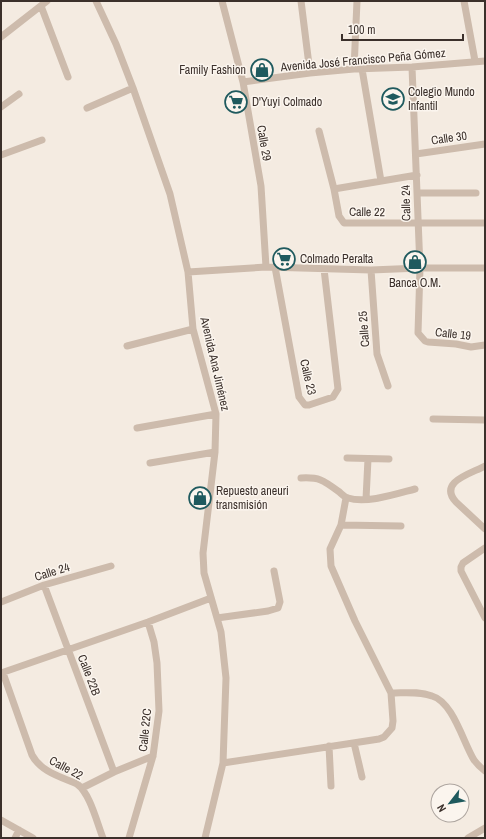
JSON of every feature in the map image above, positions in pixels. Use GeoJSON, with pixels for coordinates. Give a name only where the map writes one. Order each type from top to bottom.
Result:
{"type":"FeatureCollection","features":[{"type":"Feature","properties":{"kind":"street","name":"Avenida Ana Jiménez"},"geometry":{"type":"LineString","coordinates":[[96,1],[116,44],[133,88],[170,194],[188,272],[193,329],[216,414],[215,452],[203,553],[204,573],[221,632],[226,678],[223,762],[205,838]]}},
{"type":"Feature","properties":{"kind":"street","name":"Calle 29"},"geometry":{"type":"LineString","coordinates":[[222,1],[243,82],[261,186],[266,267]]}},
{"type":"Feature","properties":{"kind":"street"},"geometry":{"type":"LineString","coordinates":[[301,1],[310,73]]}},
{"type":"Feature","properties":{"kind":"street"},"geometry":{"type":"LineString","coordinates":[[354,69],[357,1]]}},
{"type":"Feature","properties":{"kind":"street"},"geometry":{"type":"LineString","coordinates":[[464,1],[475,61]]}},
{"type":"Feature","properties":{"kind":"street"},"geometry":{"type":"LineString","coordinates":[[1,37],[44,3],[68,77]]}},
{"type":"Feature","properties":{"kind":"street","name":"Avenida José Francisco Peña Gómez"},"geometry":{"type":"LineString","coordinates":[[243,82],[354,69],[412,67],[485,61]]}},
{"type":"Feature","properties":{"kind":"street","name":"Calle 24"},"geometry":{"type":"LineString","coordinates":[[412,67],[420,268],[418,329],[420,338]]}},
{"type":"Feature","properties":{"kind":"street"},"geometry":{"type":"LineString","coordinates":[[362,69],[381,181]]}},
{"type":"Feature","properties":{"kind":"street"},"geometry":{"type":"LineString","coordinates":[[87,108],[133,88]]}},
{"type":"Feature","properties":{"kind":"street"},"geometry":{"type":"LineString","coordinates":[[1,107],[19,94]]}},
{"type":"Feature","properties":{"kind":"street","name":"Calle 22"},"geometry":{"type":"LineString","coordinates":[[319,131],[334,189],[339,216],[341,221],[344,223],[485,223]]}},
{"type":"Feature","properties":{"kind":"street"},"geometry":{"type":"LineString","coordinates":[[1,155],[42,140]]}},
{"type":"Feature","properties":{"kind":"street","name":"Calle 30"},"geometry":{"type":"LineString","coordinates":[[416,154],[485,144]]}},
{"type":"Feature","properties":{"kind":"street"},"geometry":{"type":"LineString","coordinates":[[334,189],[417,175]]}},
{"type":"Feature","properties":{"kind":"street"},"geometry":{"type":"LineString","coordinates":[[417,193],[476,193]]}},
{"type":"Feature","properties":{"kind":"street"},"geometry":{"type":"LineString","coordinates":[[188,272],[266,267],[371,270],[485,268]]}},
{"type":"Feature","properties":{"kind":"street","name":"Calle 23"},"geometry":{"type":"LineString","coordinates":[[275,267],[299,397],[305,405],[333,397],[338,389],[324,269]]}},
{"type":"Feature","properties":{"kind":"street","name":"Calle 25"},"geometry":{"type":"LineString","coordinates":[[371,270],[376,354],[388,386]]}},
{"type":"Feature","properties":{"kind":"street"},"geometry":{"type":"LineString","coordinates":[[127,346],[193,329]]}},
{"type":"Feature","properties":{"kind":"street","name":"Calle 19"},"geometry":{"type":"LineString","coordinates":[[420,338],[428,342],[472,347],[485,346]]}},
{"type":"Feature","properties":{"kind":"street"},"geometry":{"type":"LineString","coordinates":[[137,428],[216,414]]}},
{"type":"Feature","properties":{"kind":"street"},"geometry":{"type":"LineString","coordinates":[[433,419],[485,420]]}},
{"type":"Feature","properties":{"kind":"street"},"geometry":{"type":"LineString","coordinates":[[150,463],[215,452]]}},
{"type":"Feature","properties":{"kind":"street"},"geometry":{"type":"LineString","coordinates":[[347,458],[389,459]]}},
{"type":"Feature","properties":{"kind":"street"},"geometry":{"type":"LineString","coordinates":[[366,499],[368,459]]}},
{"type":"Feature","properties":{"kind":"street"},"geometry":{"type":"LineString","coordinates":[[485,466],[456,481],[450,487],[453,499],[485,529]]}},
{"type":"Feature","properties":{"kind":"street"},"geometry":{"type":"LineString","coordinates":[[301,478],[315,477],[326,483],[346,498],[356,499],[388,496],[414,489]]}},
{"type":"Feature","properties":{"kind":"street"},"geometry":{"type":"LineString","coordinates":[[223,762],[379,738],[388,733],[392,728],[391,693],[355,621],[331,566],[330,549],[341,525],[346,498]]}},
{"type":"Feature","properties":{"kind":"street"},"geometry":{"type":"LineString","coordinates":[[341,525],[401,526]]}},
{"type":"Feature","properties":{"kind":"street"},"geometry":{"type":"LineString","coordinates":[[485,548],[463,563],[461,567],[462,575],[485,618]]}},
{"type":"Feature","properties":{"kind":"street","name":"Calle 24"},"geometry":{"type":"LineString","coordinates":[[1,602],[44,585],[111,566]]}},
{"type":"Feature","properties":{"kind":"street"},"geometry":{"type":"LineString","coordinates":[[217,618],[268,611],[278,608],[280,602],[274,571]]}},
{"type":"Feature","properties":{"kind":"street","name":"Calle 22B"},"geometry":{"type":"LineString","coordinates":[[44,585],[67,650],[114,772]]}},
{"type":"Feature","properties":{"kind":"street"},"geometry":{"type":"LineString","coordinates":[[2,673],[148,622],[211,598]]}},
{"type":"Feature","properties":{"kind":"street","name":"Calle 22C"},"geometry":{"type":"LineString","coordinates":[[129,838],[153,756],[159,711],[154,642],[148,622]]}},
{"type":"Feature","properties":{"kind":"street","name":"Calle 22"},"geometry":{"type":"LineString","coordinates":[[2,673],[36,763],[82,788],[89,801],[103,838]]}},
{"type":"Feature","properties":{"kind":"street"},"geometry":{"type":"LineString","coordinates":[[391,693],[416,693],[431,695],[438,698],[454,719],[475,761],[485,771]]}},
{"type":"Feature","properties":{"kind":"street"},"geometry":{"type":"LineString","coordinates":[[354,743],[362,777]]}},
{"type":"Feature","properties":{"kind":"street"},"geometry":{"type":"LineString","coordinates":[[329,746],[331,786]]}},
{"type":"Feature","properties":{"kind":"street"},"geometry":{"type":"LineString","coordinates":[[82,788],[114,772],[153,756]]}},
{"type":"Feature","properties":{"kind":"street"},"geometry":{"type":"LineString","coordinates":[[1,820],[33,838]]}},
{"type":"Feature","properties":{"kind":"street"},"geometry":{"type":"LineString","coordinates":[[468,838],[485,828]]}},
{"type":"Feature","properties":{"kind":"street"},"geometry":{"type":"LineString","coordinates":[[15,838],[19,830]]}},
{"type":"Feature","properties":{"kind":"place","name":"Family Fashion"},"geometry":{"type":"Point","coordinates":[262,70]}},
{"type":"Feature","properties":{"kind":"place","name":"Colegio Mundo Infantil"},"geometry":{"type":"Point","coordinates":[393,99]}},
{"type":"Feature","properties":{"kind":"place","name":"D'Yuyi Colmado"},"geometry":{"type":"Point","coordinates":[236,102]}},
{"type":"Feature","properties":{"kind":"place","name":"Colmado Peralta"},"geometry":{"type":"Point","coordinates":[284,259]}},
{"type":"Feature","properties":{"kind":"place","name":"Banca O.M."},"geometry":{"type":"Point","coordinates":[415,262]}},
{"type":"Feature","properties":{"kind":"place","name":"Repuesto aneuri transmisión"},"geometry":{"type":"Point","coordinates":[200,498]}}]}
